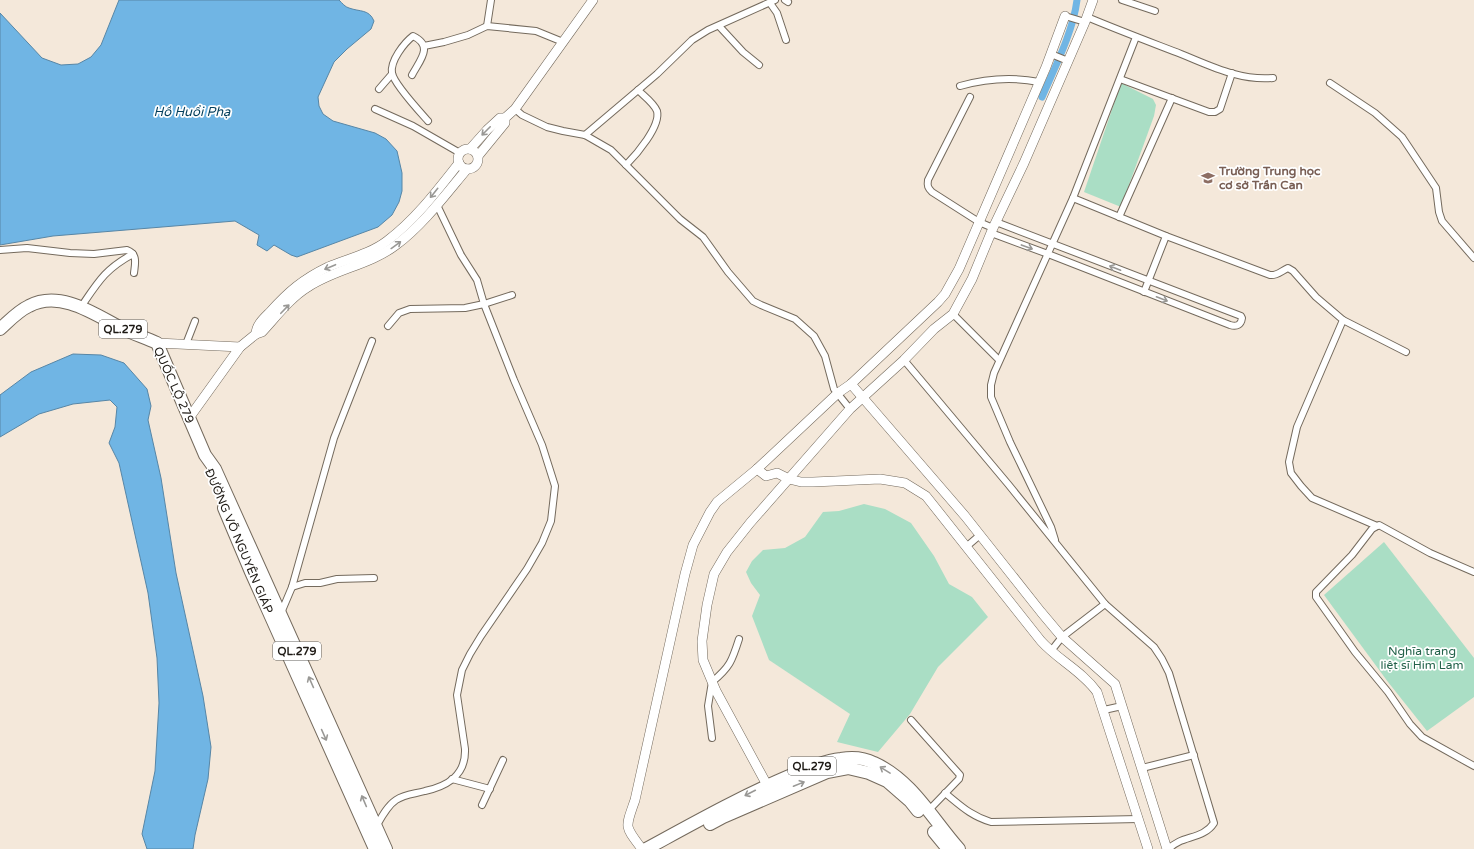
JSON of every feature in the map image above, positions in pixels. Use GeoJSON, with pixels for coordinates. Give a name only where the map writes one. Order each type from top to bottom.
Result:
{"type":"FeatureCollection","features":[{"type":"Feature","properties":{"kind":"highway","name":"QUỐC LỘ 279"},"geometry":{"type":"LineString","coordinates":[[0,329],[30,305],[51,301],[63,301],[81,308],[124,330],[158,343],[168,371],[205,454]]}},
{"type":"Feature","properties":{"kind":"highway","name":"ĐƯỜNG VÕ NGUYÊN GIÁP"},"geometry":{"type":"LineString","coordinates":[[205,454],[215,469],[372,832],[375,849]]}},
{"type":"Feature","properties":{"kind":"highway","name":"QL.279"},"geometry":{"type":"LineString","coordinates":[[646,849],[754,791],[813,766],[840,759],[856,758],[874,763],[892,774],[905,785],[959,849]]}},
{"type":"Feature","properties":{"kind":"highway","name":"QL.279"},"geometry":{"type":"LineString","coordinates":[[664,849],[723,817],[827,772],[848,768],[870,773],[887,781],[910,801],[948,849]]}},
{"type":"Feature","properties":{"kind":"highway","name":"ĐƯỜNG VÕ NGUYÊN GIÁP"},"geometry":{"type":"LineString","coordinates":[[372,832],[386,849]]}},
{"type":"Feature","properties":{"kind":"street"},"geometry":{"type":"LineString","coordinates":[[487,26],[491,0]]}},
{"type":"Feature","properties":{"kind":"street"},"geometry":{"type":"LineString","coordinates":[[470,149],[500,118],[505,118],[515,109],[593,0]]}},
{"type":"Feature","properties":{"kind":"street"},"geometry":{"type":"LineString","coordinates":[[642,849],[628,829],[627,822],[635,800],[685,574],[694,545],[710,512],[717,502],[757,469],[838,393],[851,384],[945,294],[959,269],[1039,82],[1086,20],[1093,0]]}},
{"type":"Feature","properties":{"kind":"street"},"geometry":{"type":"LineString","coordinates":[[1122,0],[1154,11]]}},
{"type":"Feature","properties":{"kind":"street"},"geometry":{"type":"LineString","coordinates":[[586,135],[692,40],[772,1],[786,40]]}},
{"type":"Feature","properties":{"kind":"street"},"geometry":{"type":"LineString","coordinates":[[767,786],[716,691],[703,660],[702,642],[707,605],[714,574],[727,552],[750,523],[850,409],[904,360],[934,329],[952,314],[972,279],[993,228],[1024,163],[1070,17],[1086,20],[1136,37],[1248,78],[1272,78]]}},
{"type":"Feature","properties":{"kind":"street"},"geometry":{"type":"LineString","coordinates":[[424,46],[468,35],[487,26],[536,31],[563,42]]}},
{"type":"Feature","properties":{"kind":"street"},"geometry":{"type":"LineString","coordinates":[[719,26],[743,52],[759,65]]}},
{"type":"Feature","properties":{"kind":"street"},"geometry":{"type":"LineString","coordinates":[[380,89],[392,74],[393,64],[406,41],[413,36],[419,39],[424,46],[425,53],[412,75]]}},
{"type":"Feature","properties":{"kind":"street"},"geometry":{"type":"LineString","coordinates":[[1056,544],[1051,527],[1010,442],[991,397],[990,385],[999,360],[1073,198],[1136,37]]}},
{"type":"Feature","properties":{"kind":"street"},"geometry":{"type":"LineString","coordinates":[[1120,79],[1209,112],[1215,112],[1220,109],[1232,73]]}},
{"type":"Feature","properties":{"kind":"street"},"geometry":{"type":"LineString","coordinates":[[392,74],[428,121]]}},
{"type":"Feature","properties":{"kind":"street"},"geometry":{"type":"LineString","coordinates":[[960,86],[983,81],[1028,80],[1039,82]]}},
{"type":"Feature","properties":{"kind":"street"},"geometry":{"type":"LineString","coordinates":[[1330,83],[1375,113],[1402,137],[1436,188],[1439,212],[1442,221],[1474,258]]}},
{"type":"Feature","properties":{"kind":"street"},"geometry":{"type":"LineString","coordinates":[[626,165],[646,142],[657,115],[657,110],[638,90]]}},
{"type":"Feature","properties":{"kind":"street"},"geometry":{"type":"LineString","coordinates":[[970,96],[928,180],[928,188],[932,192],[979,222],[1048,254],[1235,327],[1239,326],[1242,321],[1240,316],[1052,244],[993,228]]}},
{"type":"Feature","properties":{"kind":"street"},"geometry":{"type":"LineString","coordinates":[[1120,217],[1172,98]]}},
{"type":"Feature","properties":{"kind":"street"},"geometry":{"type":"LineString","coordinates":[[375,109],[413,126],[460,153]]}},
{"type":"Feature","properties":{"kind":"street"},"geometry":{"type":"LineString","coordinates":[[515,109],[527,117],[548,127],[586,135],[611,150],[680,219],[703,237],[728,272],[753,301],[795,319],[811,332],[825,356],[832,383],[850,409]]}},
{"type":"Feature","properties":{"kind":"street"},"geometry":{"type":"LineString","coordinates":[[189,418],[240,347],[256,334],[262,332],[306,288],[318,281],[368,260],[396,246],[406,237],[437,205],[467,169],[476,166],[478,156],[505,123],[505,118]]}},
{"type":"Feature","properties":{"kind":"street"},"geometry":{"type":"LineString","coordinates":[[467,169],[462,167],[459,163],[458,157],[460,153],[463,150],[470,149],[476,152],[478,156]]}},
{"type":"Feature","properties":{"kind":"street"},"geometry":{"type":"LineString","coordinates":[[256,334],[256,328],[268,314],[288,293],[304,280],[328,267],[375,248],[402,229],[416,215],[459,163]]}},
{"type":"Feature","properties":{"kind":"street"},"geometry":{"type":"LineString","coordinates":[[1073,198],[1166,236],[1270,275],[1274,276],[1288,268],[1293,271],[1316,297],[1342,320],[1406,352]]}},
{"type":"Feature","properties":{"kind":"street"},"geometry":{"type":"LineString","coordinates":[[372,832],[395,801],[412,793],[436,789],[460,772],[465,756],[458,695],[462,670],[481,636],[527,569],[542,543],[551,521],[555,492],[554,481],[542,445],[484,304],[477,280],[461,255],[437,205]]}},
{"type":"Feature","properties":{"kind":"street"},"geometry":{"type":"LineString","coordinates":[[1144,292],[1166,236]]}},
{"type":"Feature","properties":{"kind":"street"},"geometry":{"type":"LineString","coordinates":[[0,250],[26,248],[94,254],[127,250],[135,257],[134,273]]}},
{"type":"Feature","properties":{"kind":"street"},"geometry":{"type":"LineString","coordinates":[[81,308],[102,276],[111,268],[133,254]]}},
{"type":"Feature","properties":{"kind":"street"},"geometry":{"type":"LineString","coordinates":[[388,326],[399,313],[410,309],[465,308],[484,304],[512,295]]}},
{"type":"Feature","properties":{"kind":"street"},"geometry":{"type":"LineString","coordinates":[[952,314],[999,360]]}},
{"type":"Feature","properties":{"kind":"street"},"geometry":{"type":"LineString","coordinates":[[1342,320],[1298,427],[1289,462],[1291,473],[1312,498],[1377,526],[1379,525],[1430,553],[1474,572]]}},
{"type":"Feature","properties":{"kind":"street"},"geometry":{"type":"LineString","coordinates":[[186,344],[195,321]]}},
{"type":"Feature","properties":{"kind":"street"},"geometry":{"type":"LineString","coordinates":[[275,609],[292,587],[334,438],[372,341]]}},
{"type":"Feature","properties":{"kind":"street"},"geometry":{"type":"LineString","coordinates":[[158,343],[240,347]]}},
{"type":"Feature","properties":{"kind":"street"},"geometry":{"type":"LineString","coordinates":[[851,384],[1060,639],[1115,684],[1119,707],[1142,768],[1168,849],[1177,842],[1200,835],[1207,831],[1214,823],[1169,673],[1162,659],[1149,641],[1105,604],[1008,484],[904,360]]}},
{"type":"Feature","properties":{"kind":"street"},"geometry":{"type":"LineString","coordinates":[[757,469],[766,476],[777,473],[789,479],[801,482],[880,479],[904,483],[926,496],[1041,641],[1089,682],[1097,692],[1105,710],[1148,849]]}},
{"type":"Feature","properties":{"kind":"street"},"geometry":{"type":"LineString","coordinates":[[1377,526],[1372,529],[1352,555],[1316,592],[1316,597],[1355,652],[1388,692],[1410,724],[1422,737],[1474,766]]}},
{"type":"Feature","properties":{"kind":"street"},"geometry":{"type":"LineString","coordinates":[[967,546],[977,538]]}},
{"type":"Feature","properties":{"kind":"street"},"geometry":{"type":"LineString","coordinates":[[292,587],[337,579],[374,578]]}},
{"type":"Feature","properties":{"kind":"street"},"geometry":{"type":"LineString","coordinates":[[1052,650],[1060,639],[1105,604]]}},
{"type":"Feature","properties":{"kind":"street"},"geometry":{"type":"LineString","coordinates":[[712,738],[708,706],[712,682],[729,667],[739,639]]}},
{"type":"Feature","properties":{"kind":"street"},"geometry":{"type":"LineString","coordinates":[[1105,710],[1119,707]]}},
{"type":"Feature","properties":{"kind":"street"},"geometry":{"type":"LineString","coordinates":[[911,720],[960,775],[959,779],[928,811]]}},
{"type":"Feature","properties":{"kind":"street"},"geometry":{"type":"LineString","coordinates":[[1142,768],[1194,755]]}},
{"type":"Feature","properties":{"kind":"street"},"geometry":{"type":"LineString","coordinates":[[482,805],[504,760]]}},
{"type":"Feature","properties":{"kind":"street"},"geometry":{"type":"LineString","coordinates":[[452,779],[490,789]]}},
{"type":"Feature","properties":{"kind":"street"},"geometry":{"type":"LineString","coordinates":[[945,793],[969,813],[978,818],[991,822],[1139,819]]}},
{"type":"Feature","properties":{"kind":"green space"},"geometry":{"type":"Polygon","coordinates":[[[1121,83],[1153,99],[1156,105],[1154,116],[1121,207],[1084,192],[1121,83]]]}},
{"type":"Feature","properties":{"kind":"green space"},"geometry":{"type":"Polygon","coordinates":[[[864,504],[885,509],[911,523],[934,556],[949,584],[972,597],[988,617],[938,667],[910,714],[878,752],[837,742],[850,714],[769,660],[752,616],[760,595],[751,583],[746,572],[752,561],[763,550],[785,548],[805,537],[823,512],[839,511],[864,504]]]}},
{"type":"Feature","properties":{"kind":"green space","name":"Nghĩa trang liệt sĩ Him Lam"},"geometry":{"type":"Polygon","coordinates":[[[1384,542],[1474,658],[1474,697],[1427,731],[1388,682],[1324,595],[1384,542]]]}},
{"type":"Feature","properties":{"kind":"water","name":"Hồ Huổi Phạ"},"geometry":{"type":"Polygon","coordinates":[[[119,0],[339,0],[348,7],[370,14],[374,21],[371,29],[334,62],[318,97],[319,106],[323,114],[333,121],[375,133],[386,139],[397,151],[402,173],[402,191],[399,202],[392,215],[378,227],[297,257],[274,245],[267,251],[257,245],[259,235],[235,221],[53,236],[0,245],[0,13],[42,58],[61,65],[78,64],[91,57],[101,45],[119,0]]]}},
{"type":"Feature","properties":{"kind":"water"},"geometry":{"type":"Polygon","coordinates":[[[73,354],[101,355],[124,363],[147,389],[151,406],[148,420],[161,478],[176,573],[203,696],[211,747],[208,779],[193,849],[147,849],[142,834],[155,771],[159,703],[157,658],[148,593],[119,463],[109,443],[115,427],[117,407],[110,400],[73,404],[39,414],[0,437],[0,395],[31,372],[73,354]]]}},
{"type":"Feature","properties":{"kind":"waterway"},"geometry":{"type":"LineString","coordinates":[[1042,97],[1068,37],[1077,0]]}},
{"type":"Feature","properties":{"kind":"place","name":"Trường Trung học cơ sở Trần Can"},"geometry":{"type":"Point","coordinates":[1208,178]}}]}
